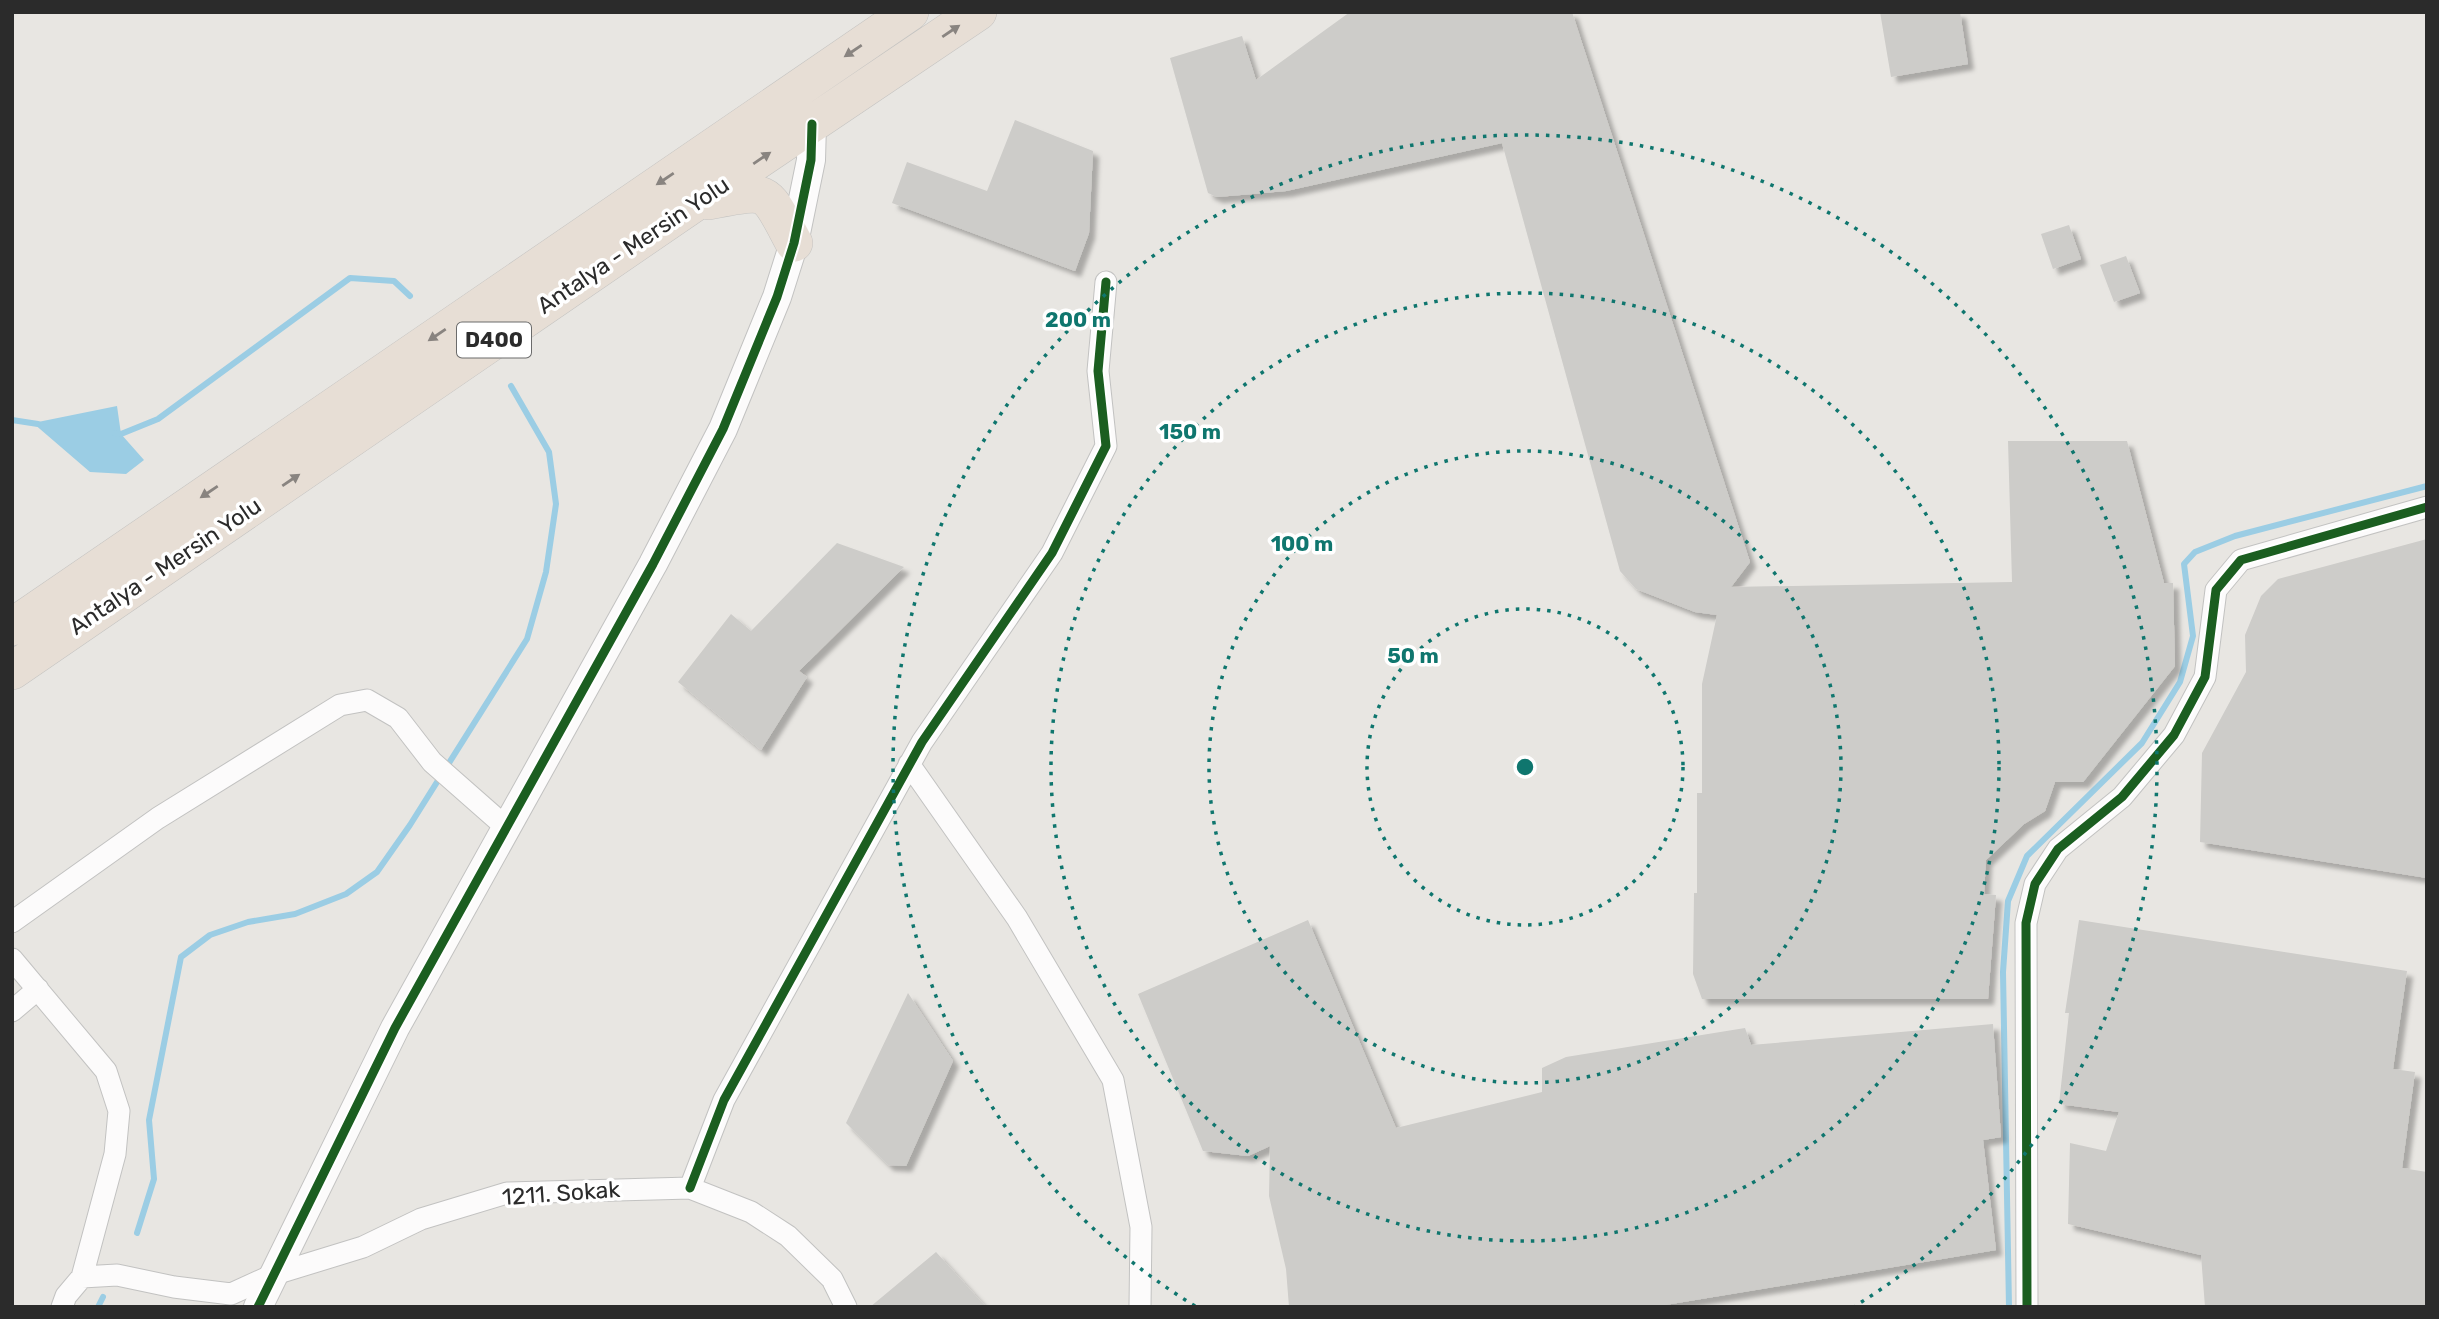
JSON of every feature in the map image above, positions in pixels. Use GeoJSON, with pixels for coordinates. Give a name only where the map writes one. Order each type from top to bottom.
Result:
{"type":"FeatureCollection","features":[{"type":"Feature","properties":{"kind":"highway","name":"Antalya - Mersin Yolu"},"geometry":{"type":"LineString","coordinates":[[12,627],[909,12]]}},
{"type":"Feature","properties":{"kind":"highway","name":"Antalya - Mersin Yolu"},"geometry":{"type":"LineString","coordinates":[[12,671],[978,12]]}},
{"type":"Feature","properties":{"kind":"highway"},"geometry":{"type":"LineString","coordinates":[[792,92],[812,124]]}},
{"type":"Feature","properties":{"kind":"highway"},"geometry":{"type":"LineString","coordinates":[[693,204],[751,193],[763,195],[772,201],[794,243]]}},
{"type":"Feature","properties":{"kind":"street"},"geometry":{"type":"LineString","coordinates":[[258,1307],[395,1027],[653,564],[723,429],[777,297],[794,243],[811,160],[812,124]]}},
{"type":"Feature","properties":{"kind":"street"},"geometry":{"type":"LineString","coordinates":[[690,1188],[723,1100],[909,764],[922,741],[1052,553],[1106,446],[1097,371],[1106,282]]}},
{"type":"Feature","properties":{"kind":"street"},"geometry":{"type":"LineString","coordinates":[[2027,1307],[2026,923],[2035,884],[2058,849],[2122,797],[2174,735],[2206,677],[2216,590],[2241,560],[2427,507]]}},
{"type":"Feature","properties":{"kind":"street"},"geometry":{"type":"LineString","coordinates":[[12,922],[158,818],[340,705],[368,700],[398,718],[432,762],[507,828]]}},
{"type":"Feature","properties":{"kind":"street"},"geometry":{"type":"LineString","coordinates":[[909,764],[1017,918],[1113,1080],[1141,1227],[1140,1307]]}},
{"type":"Feature","properties":{"kind":"street"},"geometry":{"type":"LineString","coordinates":[[12,959],[106,1071],[119,1111],[115,1154],[82,1277],[66,1296],[62,1307]]}},
{"type":"Feature","properties":{"kind":"street"},"geometry":{"type":"LineString","coordinates":[[12,1011],[38,989]]}},
{"type":"Feature","properties":{"kind":"street","name":"1211. Sokak"},"geometry":{"type":"LineString","coordinates":[[82,1277],[117,1275],[174,1287],[231,1294],[275,1274],[363,1247],[421,1219],[507,1193],[690,1188],[751,1212],[788,1236],[832,1279],[846,1307]]}},
{"type":"Feature","properties":{"kind":"water"},"geometry":{"type":"Polygon","coordinates":[[[117,406],[121,434],[144,460],[126,474],[90,472],[33,423],[117,406]]]}},
{"type":"Feature","properties":{"kind":"building"},"geometry":{"type":"Polygon","coordinates":[[[1350,12],[1572,12],[1750,562],[1731,587],[2012,582],[2008,441],[2127,441],[2164,583],[2173,583],[2175,666],[2083,782],[2055,782],[2045,811],[2024,824],[1986,860],[1984,894],[1996,895],[1988,999],[1702,999],[1693,974],[1694,893],[1697,893],[1697,793],[1702,793],[1702,684],[1717,615],[1695,612],[1636,589],[1620,571],[1502,143],[1286,191],[1217,197],[1208,193],[1170,58],[1242,36],[1256,80],[1350,12]]]}},
{"type":"Feature","properties":{"kind":"building"},"geometry":{"type":"Polygon","coordinates":[[[1880,12],[1960,12],[1968,64],[1891,77],[1880,12]]]}},
{"type":"Feature","properties":{"kind":"building"},"geometry":{"type":"Polygon","coordinates":[[[1015,120],[1093,151],[1089,233],[1075,271],[892,203],[907,162],[987,191],[1015,120]]]}},
{"type":"Feature","properties":{"kind":"building"},"geometry":{"type":"Polygon","coordinates":[[[2069,225],[2081,259],[2053,269],[2041,234],[2069,225]]]}},
{"type":"Feature","properties":{"kind":"building"},"geometry":{"type":"Polygon","coordinates":[[[2126,256],[2140,293],[2114,302],[2100,265],[2126,256]]]}},
{"type":"Feature","properties":{"kind":"building"},"geometry":{"type":"Polygon","coordinates":[[[2427,539],[2427,878],[2200,842],[2202,753],[2246,672],[2245,635],[2261,596],[2278,579],[2427,539]]]}},
{"type":"Feature","properties":{"kind":"building"},"geometry":{"type":"Polygon","coordinates":[[[837,543],[904,567],[799,671],[807,677],[761,750],[678,682],[731,614],[751,631],[837,543]]]}},
{"type":"Feature","properties":{"kind":"building"},"geometry":{"type":"Polygon","coordinates":[[[1308,920],[1396,1128],[1542,1092],[1542,1068],[1566,1057],[1745,1028],[1751,1045],[1993,1024],[2001,1137],[1983,1140],[1996,1250],[1653,1307],[1289,1307],[1286,1269],[1269,1196],[1270,1146],[1248,1156],[1203,1151],[1138,994],[1308,920]]]}},
{"type":"Feature","properties":{"kind":"building"},"geometry":{"type":"Polygon","coordinates":[[[2079,920],[2407,971],[2393,1069],[2415,1072],[2402,1168],[2427,1172],[2427,1307],[2205,1307],[2201,1255],[2068,1224],[2070,1143],[2106,1151],[2119,1112],[2059,1104],[2069,1013],[2065,1013],[2079,920]]]}},
{"type":"Feature","properties":{"kind":"building"},"geometry":{"type":"Polygon","coordinates":[[[908,993],[953,1061],[906,1166],[888,1165],[846,1123],[908,993]]]}},
{"type":"Feature","properties":{"kind":"building"},"geometry":{"type":"Polygon","coordinates":[[[936,1252],[986,1307],[870,1307],[936,1252]]]}},
{"type":"Feature","properties":{"kind":"waterway"},"geometry":{"type":"LineString","coordinates":[[115,433],[121,434],[158,419],[350,278],[394,281],[410,296]]}},
{"type":"Feature","properties":{"kind":"waterway"},"geometry":{"type":"LineString","coordinates":[[137,1233],[154,1179],[149,1120],[181,957],[210,935],[248,922],[295,914],[346,894],[377,872],[410,825],[527,639],[546,572],[556,504],[549,452],[511,386]]}},
{"type":"Feature","properties":{"kind":"waterway"},"geometry":{"type":"LineString","coordinates":[[12,420],[38,424]]}},
{"type":"Feature","properties":{"kind":"waterway"},"geometry":{"type":"LineString","coordinates":[[2009,1307],[2003,972],[2008,901],[2027,856],[2142,743],[2180,682],[2193,636],[2184,564],[2195,552],[2235,536],[2427,486]]}},
{"type":"Feature","properties":{"kind":"waterway"},"geometry":{"type":"LineString","coordinates":[[98,1307],[103,1297]]}},
{"type":"Feature","properties":{"kind":"cycle path"},"geometry":{"type":"LineString","coordinates":[[258,1307],[395,1028],[653,564],[723,429],[777,297],[794,243],[811,160],[812,124]]}},
{"type":"Feature","properties":{"kind":"cycle path"},"geometry":{"type":"LineString","coordinates":[[690,1188],[724,1100],[922,742],[1052,553],[1106,446],[1098,371],[1106,282]]}},
{"type":"Feature","properties":{"kind":"cycle path"},"geometry":{"type":"LineString","coordinates":[[2027,1307],[2026,923],[2035,884],[2058,849],[2122,797],[2174,735],[2205,677],[2216,590],[2241,560],[2427,507]]}}]}
